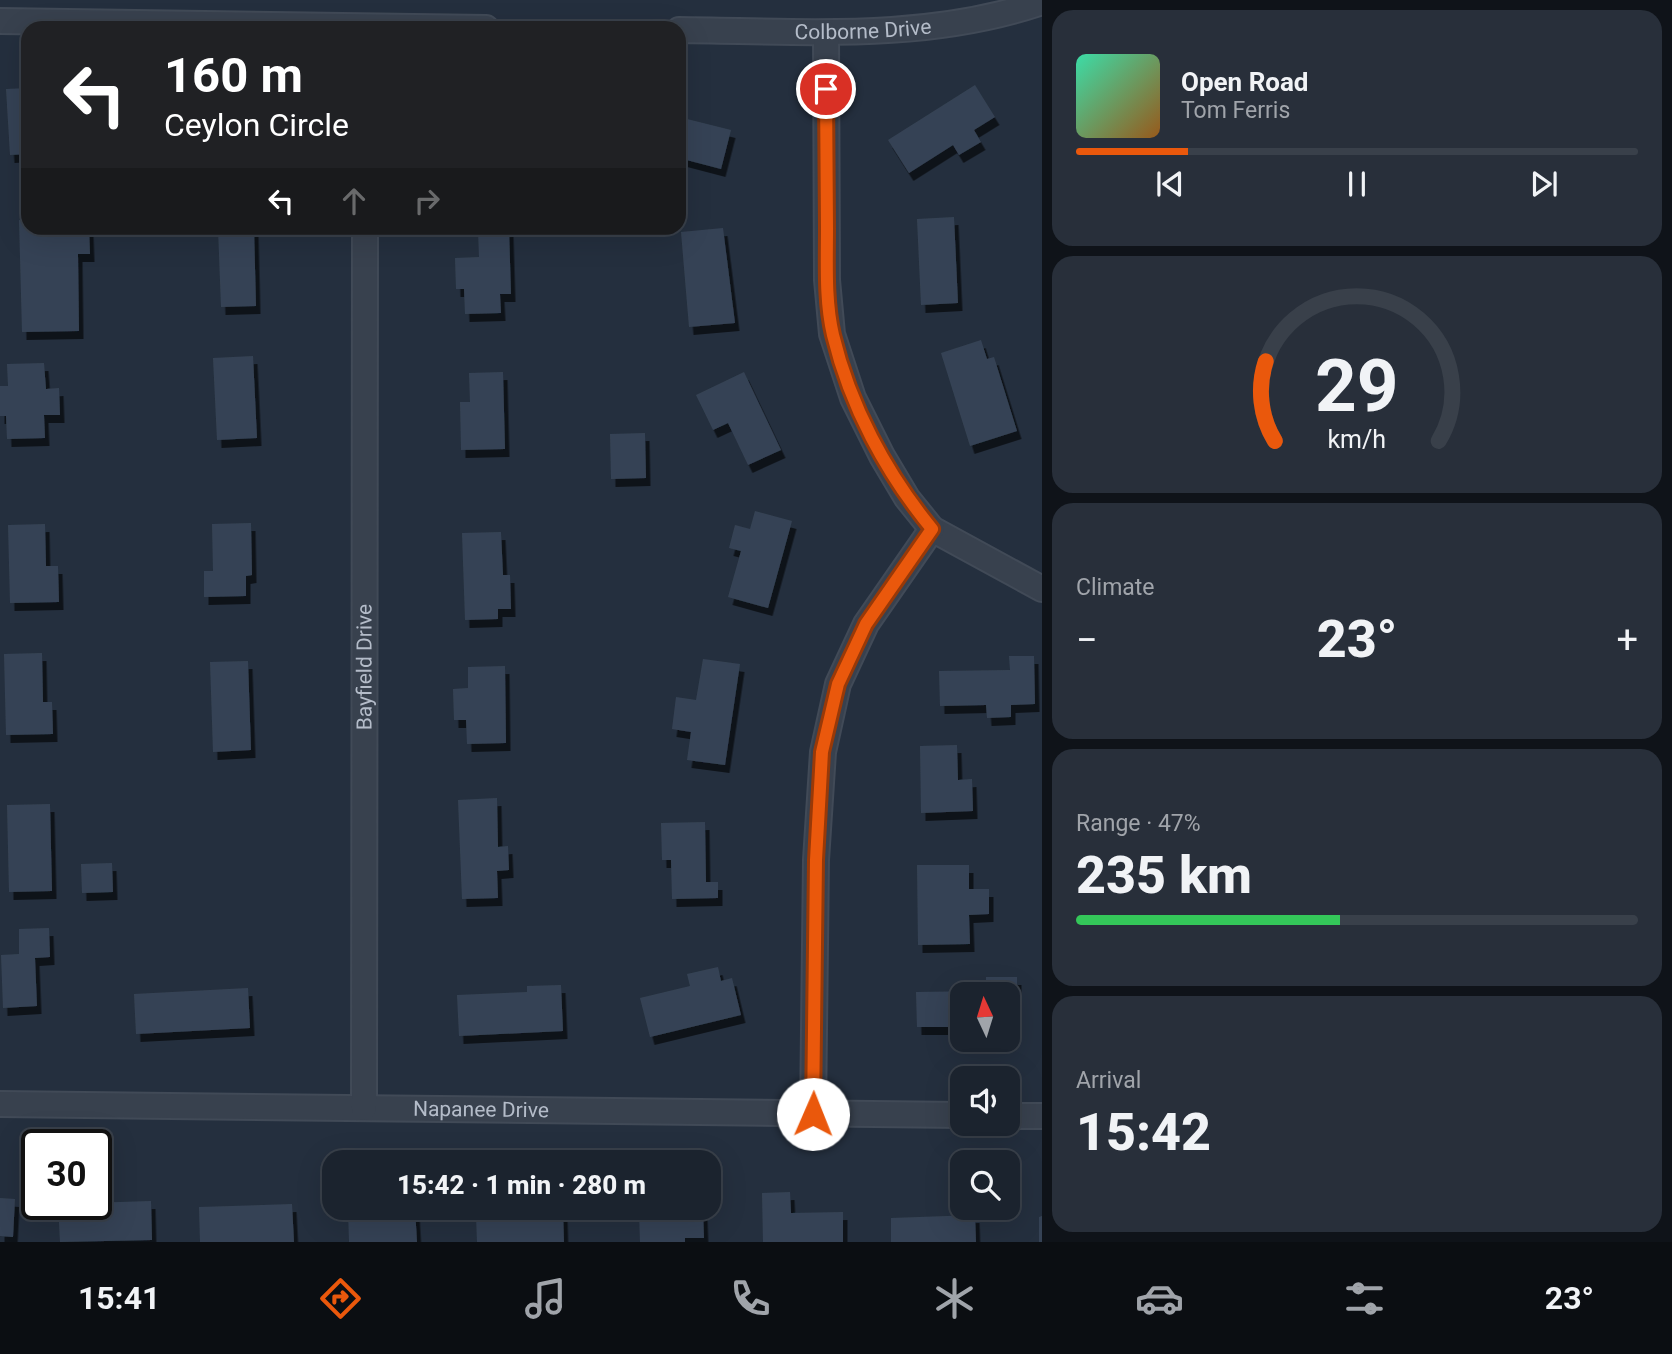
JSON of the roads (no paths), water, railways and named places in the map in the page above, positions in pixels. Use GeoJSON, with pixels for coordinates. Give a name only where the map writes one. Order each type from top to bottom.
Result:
{"type":"FeatureCollection","features":[{"type":"Feature","properties":{"kind":"street","name":"Colborne Drive"},"geometry":{"type":"LineString","coordinates":[[686,30],[826,34],[979,20],[1042,2]]}},
{"type":"Feature","properties":{"kind":"street"},"geometry":{"type":"LineString","coordinates":[[0,20],[170,21]]}},
{"type":"Feature","properties":{"kind":"street"},"geometry":{"type":"LineString","coordinates":[[826,34],[827,280],[832,334],[853,398],[881,456],[907,498],[932,529],[1042,589]]}},
{"type":"Feature","properties":{"kind":"street","name":"Bayfield Drive"},"geometry":{"type":"LineString","coordinates":[[364,1108],[365,235]]}},
{"type":"Feature","properties":{"kind":"street"},"geometry":{"type":"LineString","coordinates":[[813,1114],[816,860],[822,752],[838,684],[866,624],[932,529]]}},
{"type":"Feature","properties":{"kind":"street","name":"Napanee Drive"},"geometry":{"type":"LineString","coordinates":[[0,1104],[950,1115]]}},
{"type":"Feature","properties":{"kind":"street"},"geometry":{"type":"LineString","coordinates":[[1020,1116],[1042,1116]]}}]}
